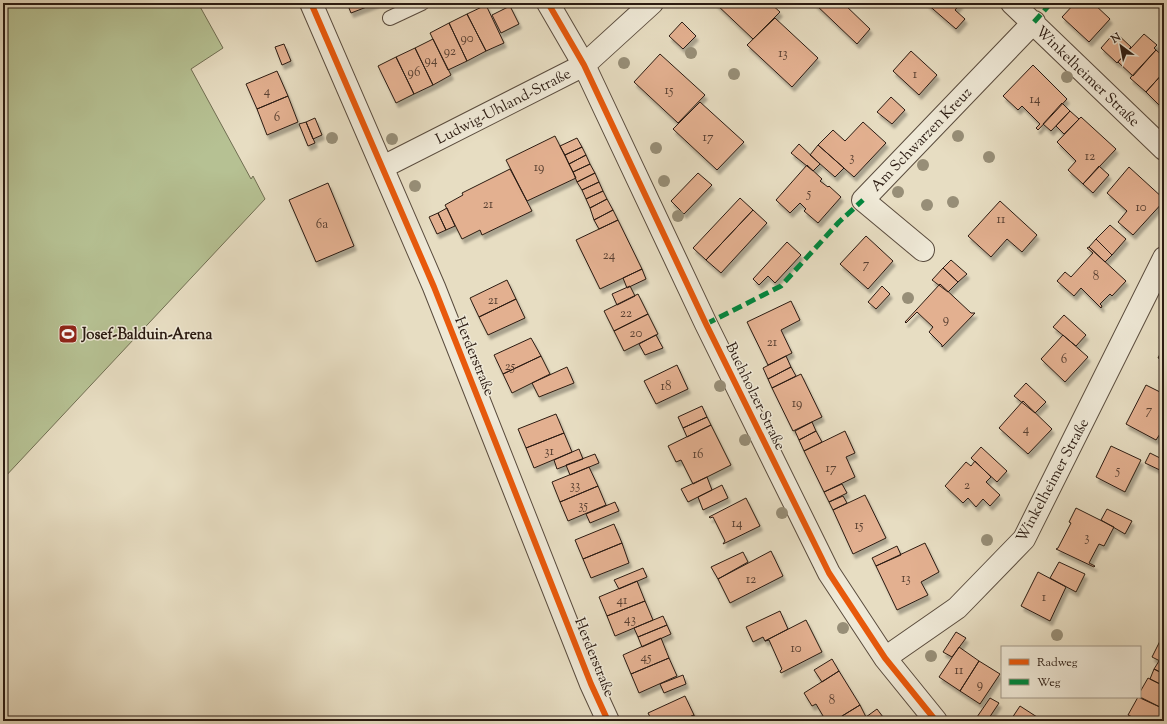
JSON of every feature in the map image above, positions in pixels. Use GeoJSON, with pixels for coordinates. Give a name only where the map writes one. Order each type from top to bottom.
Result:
{"type":"FeatureCollection","features":[{"type":"Feature","properties":{"kind":"street","name":"Herderstraße"},"geometry":{"type":"LineString","coordinates":[[311,3],[434,287],[591,684],[608,721]]}},
{"type":"Feature","properties":{"kind":"street","name":"Buchholzer Straße"},"geometry":{"type":"LineString","coordinates":[[548,3],[584,66],[706,324],[829,573],[885,658],[936,721]]}},
{"type":"Feature","properties":{"kind":"street","name":"Ludwig-Uhland-Straße"},"geometry":{"type":"LineString","coordinates":[[383,167],[584,66],[652,3]]}},
{"type":"Feature","properties":{"kind":"street","name":"Winkelheimer Straße"},"geometry":{"type":"LineString","coordinates":[[1012,3],[1034,22],[1164,149]]}},
{"type":"Feature","properties":{"kind":"street","name":"Am Schwarzen Kreuz"},"geometry":{"type":"LineString","coordinates":[[923,250],[863,200],[1034,22]]}},
{"type":"Feature","properties":{"kind":"street","name":"Winkelheimer Straße"},"geometry":{"type":"LineString","coordinates":[[885,658],[957,608],[1024,539],[1164,258]]}},
{"type":"Feature","properties":{"kind":"lane"},"geometry":{"type":"LineString","coordinates":[[390,18],[422,3]]}},
{"type":"Feature","properties":{"kind":"green space","name":"Josef-Balduin-Arena"},"geometry":{"type":"Polygon","coordinates":[[[3,3],[198,3],[223,48],[191,69],[251,179],[253,176],[265,199],[3,479],[3,3]]]}},
{"type":"Feature","properties":{"kind":"building"},"geometry":{"type":"Polygon","coordinates":[[[347,3],[377,3],[351,13],[347,3]]]}},
{"type":"Feature","properties":{"kind":"building"},"geometry":{"type":"Polygon","coordinates":[[[715,3],[770,3],[780,12],[753,39],[715,3]]]}},
{"type":"Feature","properties":{"kind":"building"},"geometry":{"type":"Polygon","coordinates":[[[814,3],[843,3],[870,29],[857,44],[814,3]]]}},
{"type":"Feature","properties":{"kind":"building"},"geometry":{"type":"Polygon","coordinates":[[[926,3],[961,3],[955,10],[965,19],[956,29],[926,3]]]}},
{"type":"Feature","properties":{"kind":"building"},"geometry":{"type":"Polygon","coordinates":[[[1075,3],[1093,3],[1110,19],[1089,42],[1062,17],[1075,3]]]}},
{"type":"Feature","properties":{"kind":"building"},"geometry":{"type":"Polygon","coordinates":[[[486,5],[504,43],[486,51],[467,14],[486,5]]]}},
{"type":"Feature","properties":{"kind":"building"},"geometry":{"type":"Polygon","coordinates":[[[510,6],[519,24],[501,33],[492,15],[510,6]]]}},
{"type":"Feature","properties":{"kind":"building"},"geometry":{"type":"Polygon","coordinates":[[[467,14],[486,51],[467,61],[449,23],[467,14]]]}},
{"type":"Feature","properties":{"kind":"building"},"geometry":{"type":"Polygon","coordinates":[[[775,18],[818,58],[792,87],[747,45],[775,18]]]}},
{"type":"Feature","properties":{"kind":"building"},"geometry":{"type":"Polygon","coordinates":[[[682,22],[696,36],[683,49],[669,36],[682,22]]]}},
{"type":"Feature","properties":{"kind":"building"},"geometry":{"type":"Polygon","coordinates":[[[449,23],[467,61],[448,70],[430,33],[449,23]]]}},
{"type":"Feature","properties":{"kind":"building"},"geometry":{"type":"Polygon","coordinates":[[[1115,32],[1131,47],[1117,63],[1101,48],[1115,32]]]}},
{"type":"Feature","properties":{"kind":"building"},"geometry":{"type":"Polygon","coordinates":[[[1144,34],[1157,45],[1154,48],[1156,50],[1133,76],[1118,62],[1144,34]]]}},
{"type":"Feature","properties":{"kind":"building"},"geometry":{"type":"Polygon","coordinates":[[[433,39],[451,75],[433,85],[415,48],[433,39]]]}},
{"type":"Feature","properties":{"kind":"building"},"geometry":{"type":"Polygon","coordinates":[[[284,44],[291,61],[282,65],[275,47],[284,44]]]}},
{"type":"Feature","properties":{"kind":"building"},"geometry":{"type":"Polygon","coordinates":[[[415,48],[433,85],[414,94],[396,57],[415,48]]]}},
{"type":"Feature","properties":{"kind":"building"},"geometry":{"type":"Polygon","coordinates":[[[1156,50],[1164,57],[1164,72],[1146,92],[1130,78],[1156,50]]]}},
{"type":"Feature","properties":{"kind":"building"},"geometry":{"type":"Polygon","coordinates":[[[911,51],[937,75],[919,95],[893,71],[911,51]]]}},
{"type":"Feature","properties":{"kind":"building"},"geometry":{"type":"Polygon","coordinates":[[[660,54],[705,95],[678,123],[634,82],[660,54]]]}},
{"type":"Feature","properties":{"kind":"building"},"geometry":{"type":"Polygon","coordinates":[[[396,57],[414,94],[396,103],[378,66],[396,57]]]}},
{"type":"Feature","properties":{"kind":"building"},"geometry":{"type":"Polygon","coordinates":[[[1033,65],[1067,99],[1038,130],[1036,128],[1040,124],[1022,106],[1018,110],[1003,96],[1033,65]]]}},
{"type":"Feature","properties":{"kind":"building"},"geometry":{"type":"Polygon","coordinates":[[[277,71],[288,96],[257,109],[246,84],[277,71]]]}},
{"type":"Feature","properties":{"kind":"building"},"geometry":{"type":"Polygon","coordinates":[[[1164,72],[1164,110],[1146,92],[1164,72]]]}},
{"type":"Feature","properties":{"kind":"building"},"geometry":{"type":"Polygon","coordinates":[[[288,96],[298,122],[267,135],[257,109],[288,96]]]}},
{"type":"Feature","properties":{"kind":"building"},"geometry":{"type":"Polygon","coordinates":[[[891,97],[905,110],[892,124],[877,112],[891,97]]]}},
{"type":"Feature","properties":{"kind":"building"},"geometry":{"type":"Polygon","coordinates":[[[700,102],[744,142],[717,170],[673,129],[700,102]]]}},
{"type":"Feature","properties":{"kind":"building"},"geometry":{"type":"Polygon","coordinates":[[[1062,103],[1070,111],[1051,131],[1043,124],[1062,103]]]}},
{"type":"Feature","properties":{"kind":"building"},"geometry":{"type":"Polygon","coordinates":[[[1070,111],[1079,119],[1064,134],[1056,126],[1070,111]]]}},
{"type":"Feature","properties":{"kind":"building"},"geometry":{"type":"Polygon","coordinates":[[[1081,117],[1116,149],[1083,184],[1068,170],[1076,161],[1057,142],[1081,117]]]}},
{"type":"Feature","properties":{"kind":"building"},"geometry":{"type":"Polygon","coordinates":[[[315,118],[322,135],[313,139],[306,122],[315,118]]]}},
{"type":"Feature","properties":{"kind":"building"},"geometry":{"type":"Polygon","coordinates":[[[306,122],[315,143],[308,146],[299,124],[306,122]]]}},
{"type":"Feature","properties":{"kind":"building"},"geometry":{"type":"Polygon","coordinates":[[[863,122],[886,143],[854,177],[818,145],[833,130],[845,141],[863,122]]]}},
{"type":"Feature","properties":{"kind":"building"},"geometry":{"type":"Polygon","coordinates":[[[555,136],[576,178],[527,201],[506,160],[555,136]]]}},
{"type":"Feature","properties":{"kind":"building"},"geometry":{"type":"Polygon","coordinates":[[[577,138],[582,147],[565,155],[560,146],[577,138]]]}},
{"type":"Feature","properties":{"kind":"building"},"geometry":{"type":"Polygon","coordinates":[[[799,144],[820,164],[813,171],[791,153],[799,144]]]}},
{"type":"Feature","properties":{"kind":"building"},"geometry":{"type":"Polygon","coordinates":[[[818,145],[844,168],[835,177],[810,155],[818,145]]]}},
{"type":"Feature","properties":{"kind":"building"},"geometry":{"type":"Polygon","coordinates":[[[582,147],[586,155],[569,164],[565,155],[582,147]]]}},
{"type":"Feature","properties":{"kind":"building"},"geometry":{"type":"Polygon","coordinates":[[[586,155],[590,164],[573,172],[569,164],[586,155]]]}},
{"type":"Feature","properties":{"kind":"building"},"geometry":{"type":"Polygon","coordinates":[[[590,164],[595,173],[577,182],[573,172],[590,164]]]}},
{"type":"Feature","properties":{"kind":"building"},"geometry":{"type":"Polygon","coordinates":[[[807,165],[822,179],[820,181],[828,187],[829,186],[841,197],[818,223],[804,211],[806,209],[800,203],[790,213],[776,200],[807,165]]]}},
{"type":"Feature","properties":{"kind":"building"},"geometry":{"type":"Polygon","coordinates":[[[1099,166],[1109,175],[1093,193],[1083,184],[1099,166]]]}},
{"type":"Feature","properties":{"kind":"building"},"geometry":{"type":"Polygon","coordinates":[[[1129,167],[1164,199],[1164,201],[1133,235],[1118,222],[1127,211],[1107,193],[1129,167]]]}},
{"type":"Feature","properties":{"kind":"building"},"geometry":{"type":"Polygon","coordinates":[[[510,169],[532,211],[482,235],[480,230],[462,239],[445,205],[463,195],[462,193],[510,169]]]}},
{"type":"Feature","properties":{"kind":"building"},"geometry":{"type":"Polygon","coordinates":[[[595,173],[599,182],[582,190],[577,182],[595,173]]]}},
{"type":"Feature","properties":{"kind":"building"},"geometry":{"type":"Polygon","coordinates":[[[698,173],[712,185],[684,214],[671,201],[698,173]]]}},
{"type":"Feature","properties":{"kind":"building"},"geometry":{"type":"Polygon","coordinates":[[[599,182],[603,191],[586,199],[582,190],[599,182]]]}},
{"type":"Feature","properties":{"kind":"building"},"geometry":{"type":"Polygon","coordinates":[[[328,183],[354,246],[316,262],[289,200],[328,183]]]}},
{"type":"Feature","properties":{"kind":"building"},"geometry":{"type":"Polygon","coordinates":[[[603,191],[607,199],[590,208],[586,199],[603,191]]]}},
{"type":"Feature","properties":{"kind":"building"},"geometry":{"type":"Polygon","coordinates":[[[740,198],[753,210],[706,260],[693,248],[740,198]]]}},
{"type":"Feature","properties":{"kind":"building"},"geometry":{"type":"Polygon","coordinates":[[[607,199],[613,210],[594,220],[590,208],[607,199]]]}},
{"type":"Feature","properties":{"kind":"building"},"geometry":{"type":"Polygon","coordinates":[[[1000,201],[1037,235],[1022,252],[1007,239],[991,257],[968,236],[1000,201]]]}},
{"type":"Feature","properties":{"kind":"building"},"geometry":{"type":"Polygon","coordinates":[[[447,208],[455,226],[446,230],[438,213],[447,208]]]}},
{"type":"Feature","properties":{"kind":"building"},"geometry":{"type":"Polygon","coordinates":[[[613,210],[618,220],[599,229],[594,220],[613,210]]]}},
{"type":"Feature","properties":{"kind":"building"},"geometry":{"type":"Polygon","coordinates":[[[753,210],[767,223],[721,273],[706,260],[753,210]]]}},
{"type":"Feature","properties":{"kind":"building"},"geometry":{"type":"Polygon","coordinates":[[[438,213],[446,230],[437,234],[429,217],[438,213]]]}},
{"type":"Feature","properties":{"kind":"building"},"geometry":{"type":"Polygon","coordinates":[[[618,220],[642,269],[600,289],[576,240],[618,220]]]}},
{"type":"Feature","properties":{"kind":"building"},"geometry":{"type":"Polygon","coordinates":[[[1110,225],[1126,239],[1112,255],[1096,239],[1110,225]]]}},
{"type":"Feature","properties":{"kind":"building"},"geometry":{"type":"Polygon","coordinates":[[[866,236],[893,261],[868,289],[840,264],[866,236]]]}},
{"type":"Feature","properties":{"kind":"building"},"geometry":{"type":"Polygon","coordinates":[[[1096,239],[1112,255],[1105,262],[1089,247],[1096,239]]]}},
{"type":"Feature","properties":{"kind":"building"},"geometry":{"type":"Polygon","coordinates":[[[787,242],[801,255],[775,283],[768,276],[759,285],[753,279],[787,242]]]}},
{"type":"Feature","properties":{"kind":"building"},"geometry":{"type":"Polygon","coordinates":[[[1089,247],[1126,281],[1112,296],[1110,294],[1100,304],[1102,306],[1101,308],[1081,288],[1074,296],[1057,281],[1065,272],[1071,277],[1093,253],[1087,248],[1089,247]]]}},
{"type":"Feature","properties":{"kind":"building"},"geometry":{"type":"Polygon","coordinates":[[[951,260],[967,274],[958,282],[943,268],[951,260]]]}},
{"type":"Feature","properties":{"kind":"building"},"geometry":{"type":"Polygon","coordinates":[[[943,268],[958,282],[948,292],[932,280],[943,268]]]}},
{"type":"Feature","properties":{"kind":"building"},"geometry":{"type":"Polygon","coordinates":[[[642,269],[646,279],[627,288],[623,278],[642,269]]]}},
{"type":"Feature","properties":{"kind":"building"},"geometry":{"type":"Polygon","coordinates":[[[507,280],[516,299],[479,317],[470,298],[507,280]]]}},
{"type":"Feature","properties":{"kind":"building"},"geometry":{"type":"Polygon","coordinates":[[[940,284],[971,313],[975,313],[942,347],[942,345],[929,332],[933,327],[917,312],[906,323],[905,322],[940,284]]]}},
{"type":"Feature","properties":{"kind":"building"},"geometry":{"type":"Polygon","coordinates":[[[630,286],[635,296],[617,305],[612,294],[630,286]]]}},
{"type":"Feature","properties":{"kind":"building"},"geometry":{"type":"Polygon","coordinates":[[[882,286],[890,294],[876,309],[868,302],[882,286]]]}},
{"type":"Feature","properties":{"kind":"building"},"geometry":{"type":"Polygon","coordinates":[[[638,294],[648,314],[614,331],[604,311],[638,294]]]}},
{"type":"Feature","properties":{"kind":"building"},"geometry":{"type":"Polygon","coordinates":[[[516,299],[525,318],[488,335],[479,317],[516,299]]]}},
{"type":"Feature","properties":{"kind":"building"},"geometry":{"type":"Polygon","coordinates":[[[791,301],[800,320],[781,330],[792,353],[768,365],[747,322],[791,301]]]}},
{"type":"Feature","properties":{"kind":"building"},"geometry":{"type":"Polygon","coordinates":[[[648,314],[658,334],[624,351],[614,331],[648,314]]]}},
{"type":"Feature","properties":{"kind":"building"},"geometry":{"type":"Polygon","coordinates":[[[1064,315],[1086,335],[1076,346],[1053,327],[1064,315]]]}},
{"type":"Feature","properties":{"kind":"building"},"geometry":{"type":"Polygon","coordinates":[[[656,335],[663,348],[645,355],[639,344],[656,335]]]}},
{"type":"Feature","properties":{"kind":"building"},"geometry":{"type":"Polygon","coordinates":[[[1063,335],[1088,357],[1065,382],[1041,359],[1063,335]]]}},
{"type":"Feature","properties":{"kind":"building"},"geometry":{"type":"Polygon","coordinates":[[[531,338],[541,356],[503,374],[494,355],[531,338]]]}},
{"type":"Feature","properties":{"kind":"building"},"geometry":{"type":"Polygon","coordinates":[[[1164,346],[1164,360],[1158,358],[1164,346]]]}},
{"type":"Feature","properties":{"kind":"building"},"geometry":{"type":"Polygon","coordinates":[[[541,356],[550,374],[512,393],[503,374],[541,356]]]}},
{"type":"Feature","properties":{"kind":"building"},"geometry":{"type":"Polygon","coordinates":[[[786,356],[791,367],[768,379],[763,368],[786,356]]]}},
{"type":"Feature","properties":{"kind":"building"},"geometry":{"type":"Polygon","coordinates":[[[677,365],[688,389],[656,404],[644,381],[677,365]]]}},
{"type":"Feature","properties":{"kind":"building"},"geometry":{"type":"Polygon","coordinates":[[[567,367],[574,383],[539,397],[532,383],[567,367]]]}},
{"type":"Feature","properties":{"kind":"building"},"geometry":{"type":"Polygon","coordinates":[[[791,367],[796,376],[772,388],[768,379],[791,367]]]}},
{"type":"Feature","properties":{"kind":"building"},"geometry":{"type":"Polygon","coordinates":[[[801,374],[822,417],[793,431],[772,388],[801,374]]]}},
{"type":"Feature","properties":{"kind":"building"},"geometry":{"type":"Polygon","coordinates":[[[1026,383],[1046,402],[1035,413],[1014,396],[1026,383]]]}},
{"type":"Feature","properties":{"kind":"building"},"geometry":{"type":"Polygon","coordinates":[[[1146,385],[1164,394],[1164,428],[1156,440],[1126,424],[1146,385]]]}},
{"type":"Feature","properties":{"kind":"building"},"geometry":{"type":"Polygon","coordinates":[[[1023,401],[1052,429],[1028,454],[999,428],[1023,401]]]}},
{"type":"Feature","properties":{"kind":"building"},"geometry":{"type":"Polygon","coordinates":[[[702,406],[707,417],[683,428],[678,417],[702,406]]]}},
{"type":"Feature","properties":{"kind":"building"},"geometry":{"type":"Polygon","coordinates":[[[556,414],[564,433],[526,448],[518,429],[556,414]]]}},
{"type":"Feature","properties":{"kind":"building"},"geometry":{"type":"Polygon","coordinates":[[[707,417],[711,425],[687,437],[683,428],[707,417]]]}},
{"type":"Feature","properties":{"kind":"building"},"geometry":{"type":"Polygon","coordinates":[[[812,422],[816,431],[799,440],[795,431],[812,422]]]}},
{"type":"Feature","properties":{"kind":"building"},"geometry":{"type":"Polygon","coordinates":[[[711,425],[731,465],[693,484],[681,460],[676,462],[668,446],[711,425]]]}},
{"type":"Feature","properties":{"kind":"building"},"geometry":{"type":"Polygon","coordinates":[[[816,431],[822,442],[804,451],[799,440],[816,431]]]}},
{"type":"Feature","properties":{"kind":"building"},"geometry":{"type":"Polygon","coordinates":[[[845,431],[855,453],[846,457],[855,477],[824,492],[804,451],[845,431]]]}},
{"type":"Feature","properties":{"kind":"building"},"geometry":{"type":"Polygon","coordinates":[[[564,433],[572,452],[534,468],[526,448],[564,433]]]}},
{"type":"Feature","properties":{"kind":"building"},"geometry":{"type":"Polygon","coordinates":[[[1111,446],[1141,460],[1125,492],[1096,477],[1111,446]]]}},
{"type":"Feature","properties":{"kind":"building"},"geometry":{"type":"Polygon","coordinates":[[[981,447],[1007,471],[997,482],[971,458],[981,447]]]}},
{"type":"Feature","properties":{"kind":"building"},"geometry":{"type":"Polygon","coordinates":[[[579,449],[583,459],[557,469],[554,460],[579,449]]]}},
{"type":"Feature","properties":{"kind":"building"},"geometry":{"type":"Polygon","coordinates":[[[1150,453],[1164,460],[1164,472],[1145,463],[1150,453]]]}},
{"type":"Feature","properties":{"kind":"building"},"geometry":{"type":"Polygon","coordinates":[[[595,454],[599,463],[570,475],[566,465],[595,454]]]}},
{"type":"Feature","properties":{"kind":"building"},"geometry":{"type":"Polygon","coordinates":[[[975,461],[991,477],[986,482],[1000,495],[990,506],[983,499],[976,507],[968,498],[963,503],[945,486],[966,462],[971,466],[975,461]]]}},
{"type":"Feature","properties":{"kind":"building"},"geometry":{"type":"Polygon","coordinates":[[[589,467],[598,486],[560,502],[552,482],[589,467]]]}},
{"type":"Feature","properties":{"kind":"building"},"geometry":{"type":"Polygon","coordinates":[[[707,477],[712,490],[688,502],[681,489],[707,477]]]}},
{"type":"Feature","properties":{"kind":"building"},"geometry":{"type":"Polygon","coordinates":[[[842,484],[847,493],[829,502],[824,492],[842,484]]]}},
{"type":"Feature","properties":{"kind":"building"},"geometry":{"type":"Polygon","coordinates":[[[722,485],[728,498],[703,510],[698,497],[722,485]]]}},
{"type":"Feature","properties":{"kind":"building"},"geometry":{"type":"Polygon","coordinates":[[[598,486],[606,505],[568,521],[560,502],[598,486]]]}},
{"type":"Feature","properties":{"kind":"building"},"geometry":{"type":"Polygon","coordinates":[[[865,495],[886,538],[853,554],[833,510],[865,495]]]}},
{"type":"Feature","properties":{"kind":"building"},"geometry":{"type":"Polygon","coordinates":[[[843,496],[847,503],[833,510],[829,502],[843,496]]]}},
{"type":"Feature","properties":{"kind":"building"},"geometry":{"type":"Polygon","coordinates":[[[746,498],[760,526],[723,544],[725,541],[713,517],[709,517],[746,498]]]}},
{"type":"Feature","properties":{"kind":"building"},"geometry":{"type":"Polygon","coordinates":[[[615,502],[619,511],[590,523],[586,514],[615,502]]]}},
{"type":"Feature","properties":{"kind":"building"},"geometry":{"type":"Polygon","coordinates":[[[1076,508],[1114,527],[1104,546],[1099,544],[1089,563],[1095,566],[1094,567],[1056,549],[1058,548],[1071,523],[1069,522],[1076,508]]]}},
{"type":"Feature","properties":{"kind":"building"},"geometry":{"type":"Polygon","coordinates":[[[1107,509],[1132,521],[1125,534],[1101,520],[1107,509]]]}},
{"type":"Feature","properties":{"kind":"building"},"geometry":{"type":"Polygon","coordinates":[[[614,524],[622,543],[583,559],[575,540],[614,524]]]}},
{"type":"Feature","properties":{"kind":"building"},"geometry":{"type":"Polygon","coordinates":[[[622,543],[629,563],[591,578],[583,559],[622,543]]]}},
{"type":"Feature","properties":{"kind":"building"},"geometry":{"type":"Polygon","coordinates":[[[925,543],[939,572],[921,582],[928,595],[897,610],[876,566],[925,543]]]}},
{"type":"Feature","properties":{"kind":"building"},"geometry":{"type":"Polygon","coordinates":[[[897,546],[901,555],[876,566],[872,558],[897,546]]]}},
{"type":"Feature","properties":{"kind":"building"},"geometry":{"type":"Polygon","coordinates":[[[771,551],[783,576],[730,603],[718,579],[771,551]]]}},
{"type":"Feature","properties":{"kind":"building"},"geometry":{"type":"Polygon","coordinates":[[[743,552],[748,562],[718,579],[711,567],[743,552]]]}},
{"type":"Feature","properties":{"kind":"building"},"geometry":{"type":"Polygon","coordinates":[[[1059,562],[1085,574],[1076,592],[1050,578],[1059,562]]]}},
{"type":"Feature","properties":{"kind":"building"},"geometry":{"type":"Polygon","coordinates":[[[643,568],[647,577],[619,589],[614,580],[643,568]]]}},
{"type":"Feature","properties":{"kind":"building"},"geometry":{"type":"Polygon","coordinates":[[[1038,572],[1066,587],[1050,621],[1021,606],[1038,572]]]}},
{"type":"Feature","properties":{"kind":"building"},"geometry":{"type":"Polygon","coordinates":[[[637,581],[645,601],[607,616],[599,597],[637,581]]]}},
{"type":"Feature","properties":{"kind":"building"},"geometry":{"type":"Polygon","coordinates":[[[645,601],[653,620],[615,636],[607,616],[645,601]]]}},
{"type":"Feature","properties":{"kind":"building"},"geometry":{"type":"Polygon","coordinates":[[[780,611],[788,629],[765,641],[763,637],[753,642],[746,627],[780,611]]]}},
{"type":"Feature","properties":{"kind":"building"},"geometry":{"type":"Polygon","coordinates":[[[663,616],[667,625],[638,637],[634,628],[663,616]]]}},
{"type":"Feature","properties":{"kind":"building"},"geometry":{"type":"Polygon","coordinates":[[[806,620],[822,652],[781,673],[780,671],[782,669],[769,640],[765,641],[806,620]]]}},
{"type":"Feature","properties":{"kind":"building"},"geometry":{"type":"Polygon","coordinates":[[[667,625],[671,634],[642,647],[638,637],[667,625]]]}},
{"type":"Feature","properties":{"kind":"building"},"geometry":{"type":"Polygon","coordinates":[[[956,632],[966,638],[952,657],[943,652],[956,632]]]}},
{"type":"Feature","properties":{"kind":"building"},"geometry":{"type":"Polygon","coordinates":[[[1162,637],[1164,638],[1164,663],[1152,657],[1162,637]]]}},
{"type":"Feature","properties":{"kind":"building"},"geometry":{"type":"Polygon","coordinates":[[[661,638],[669,658],[631,674],[623,655],[661,638]]]}},
{"type":"Feature","properties":{"kind":"building"},"geometry":{"type":"Polygon","coordinates":[[[959,647],[979,661],[960,691],[939,677],[959,647]]]}},
{"type":"Feature","properties":{"kind":"building"},"geometry":{"type":"Polygon","coordinates":[[[669,658],[677,676],[639,693],[631,674],[669,658]]]}},
{"type":"Feature","properties":{"kind":"building"},"geometry":{"type":"Polygon","coordinates":[[[832,659],[839,671],[822,682],[814,670],[832,659]]]}},
{"type":"Feature","properties":{"kind":"building"},"geometry":{"type":"Polygon","coordinates":[[[979,661],[1000,674],[980,704],[960,691],[979,661]]]}},
{"type":"Feature","properties":{"kind":"building"},"geometry":{"type":"Polygon","coordinates":[[[1159,661],[1164,663],[1164,674],[1154,669],[1159,661]]]}},
{"type":"Feature","properties":{"kind":"building"},"geometry":{"type":"Polygon","coordinates":[[[1154,669],[1164,674],[1164,686],[1150,679],[1154,669]]]}},
{"type":"Feature","properties":{"kind":"building"},"geometry":{"type":"Polygon","coordinates":[[[839,671],[860,705],[834,721],[826,721],[816,704],[812,706],[804,693],[839,671]]]}},
{"type":"Feature","properties":{"kind":"building"},"geometry":{"type":"Polygon","coordinates":[[[683,675],[686,684],[664,693],[660,684],[683,675]]]}},
{"type":"Feature","properties":{"kind":"building"},"geometry":{"type":"Polygon","coordinates":[[[1148,678],[1164,686],[1164,709],[1141,698],[1141,690],[1148,678]]]}},
{"type":"Feature","properties":{"kind":"building"},"geometry":{"type":"Polygon","coordinates":[[[685,696],[694,715],[680,721],[652,721],[648,713],[685,696]]]}},
{"type":"Feature","properties":{"kind":"building"},"geometry":{"type":"Polygon","coordinates":[[[990,698],[999,703],[987,721],[984,721],[977,717],[990,698]]]}},
{"type":"Feature","properties":{"kind":"building"},"geometry":{"type":"Polygon","coordinates":[[[1137,698],[1140,698],[1164,709],[1164,721],[1141,721],[1128,715],[1137,698]]]}},
{"type":"Feature","properties":{"kind":"building"},"geometry":{"type":"Polygon","coordinates":[[[860,705],[866,717],[861,721],[844,721],[842,716],[860,705]]]}},
{"type":"Feature","properties":{"kind":"building"},"geometry":{"type":"Polygon","coordinates":[[[1020,706],[1037,717],[1034,721],[1010,721],[1020,706]]]}},
{"type":"Feature","properties":{"kind":"building"},"geometry":{"type":"Polygon","coordinates":[[[877,709],[886,721],[861,721],[866,717],[877,709]]]}},
{"type":"Feature","properties":{"kind":"building"},"geometry":{"type":"Polygon","coordinates":[[[694,715],[697,721],[680,721],[694,715]]]}},
{"type":"Feature","properties":{"kind":"marked path"},"geometry":{"type":"LineString","coordinates":[[1034,22],[1051,3]]}},
{"type":"Feature","properties":{"kind":"marked path"},"geometry":{"type":"LineString","coordinates":[[706,324],[781,286],[839,222],[863,200]]}},
{"type":"Feature","properties":{"kind":"cycle path"},"geometry":{"type":"LineString","coordinates":[[311,3],[434,287],[591,684],[608,721]]}},
{"type":"Feature","properties":{"kind":"cycle path"},"geometry":{"type":"LineString","coordinates":[[548,3],[584,65],[706,324],[829,573],[885,658],[936,721]]}},
{"type":"Feature","properties":{"kind":"place","name":"Josef-Balduin-Arena"},"geometry":{"type":"Point","coordinates":[68,334]}}]}
